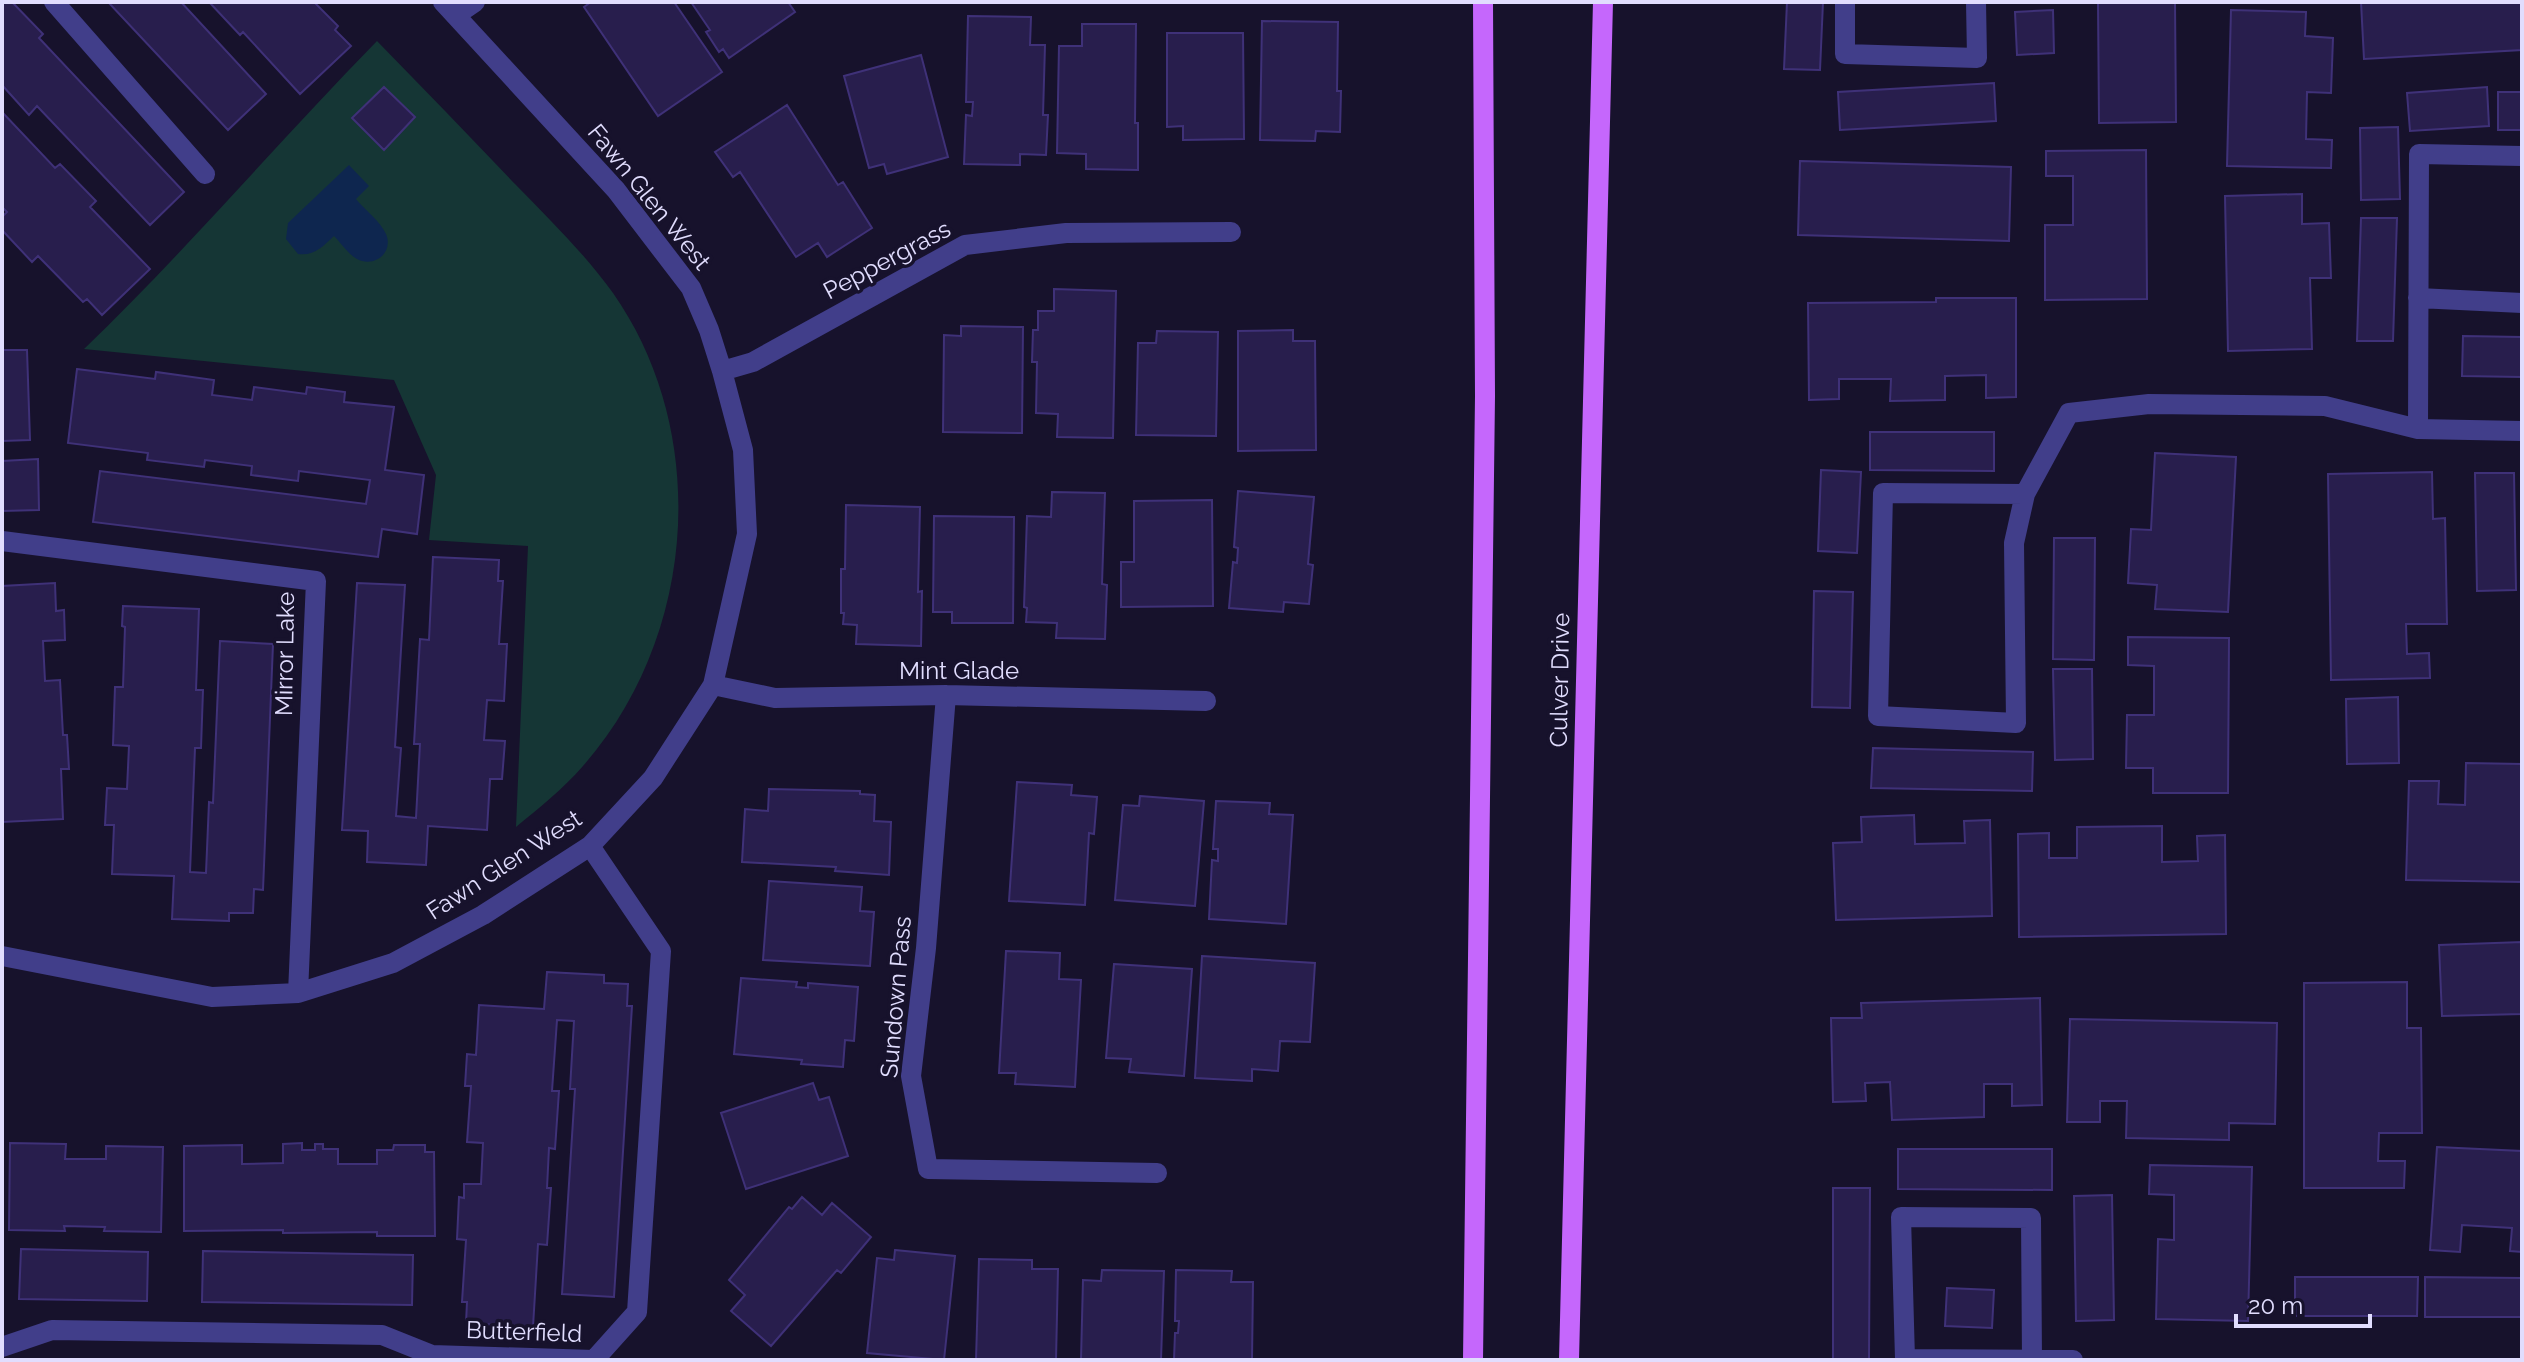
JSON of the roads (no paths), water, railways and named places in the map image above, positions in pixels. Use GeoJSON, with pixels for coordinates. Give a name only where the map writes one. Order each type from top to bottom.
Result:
{"type":"FeatureCollection","features":[{"type":"Feature","properties":{"kind":"main road"},"geometry":{"type":"LineString","coordinates":[[1473,1360],[1485,412],[1483,2]]}},
{"type":"Feature","properties":{"kind":"main road","name":"Culver Drive"},"geometry":{"type":"LineString","coordinates":[[1569,1360],[1603,2]]}},
{"type":"Feature","properties":{"kind":"street"},"geometry":{"type":"LineString","coordinates":[[54,2],[205,174]]}},
{"type":"Feature","properties":{"kind":"street"},"geometry":{"type":"LineString","coordinates":[[450,9],[475,2]]}},
{"type":"Feature","properties":{"kind":"street"},"geometry":{"type":"LineString","coordinates":[[1845,2],[1845,54],[1977,58],[1976,2]]}},
{"type":"Feature","properties":{"kind":"street","name":"Fawn Glen West"},"geometry":{"type":"LineString","coordinates":[[2,956],[212,997],[298,993],[393,963],[483,915],[590,846],[653,778],[713,685],[747,534],[743,450],[722,371],[691,288],[616,190],[450,9]]}},
{"type":"Feature","properties":{"kind":"street"},"geometry":{"type":"LineString","coordinates":[[2418,429],[2419,154],[2522,156]]}},
{"type":"Feature","properties":{"kind":"street","name":"Peppergrass"},"geometry":{"type":"LineString","coordinates":[[722,371],[753,362],[965,245],[1066,233],[1231,232]]}},
{"type":"Feature","properties":{"kind":"street"},"geometry":{"type":"LineString","coordinates":[[2418,298],[2522,303]]}},
{"type":"Feature","properties":{"kind":"street"},"geometry":{"type":"LineString","coordinates":[[2025,494],[1883,493],[1878,716],[2016,723],[2014,543],[2025,494],[2069,413],[2149,404],[2325,406],[2418,429],[2522,431]]}},
{"type":"Feature","properties":{"kind":"street","name":"Mirror Lake"},"geometry":{"type":"LineString","coordinates":[[2,541],[316,581],[298,993]]}},
{"type":"Feature","properties":{"kind":"street","name":"Mint Glade"},"geometry":{"type":"LineString","coordinates":[[713,685],[775,698],[946,695],[1206,701]]}},
{"type":"Feature","properties":{"kind":"street","name":"Sundown Pass"},"geometry":{"type":"LineString","coordinates":[[946,695],[926,948],[911,1076],[928,1169],[1157,1173]]}},
{"type":"Feature","properties":{"kind":"street","name":"Butterfield"},"geometry":{"type":"LineString","coordinates":[[2,1347],[52,1330],[382,1335],[432,1355],[594,1360],[637,1312],[661,951],[590,846]]}},
{"type":"Feature","properties":{"kind":"street"},"geometry":{"type":"LineString","coordinates":[[2032,1360],[2031,1218],[1901,1217],[1905,1359],[2032,1360],[2073,1360]]}},
{"type":"Feature","properties":{"kind":"water"},"geometry":{"type":"Polygon","coordinates":[[[349,165],[369,186],[356,199],[386,234],[385,253],[370,262],[357,259],[334,236],[314,252],[298,254],[286,239],[288,223],[349,165]]]}}]}
